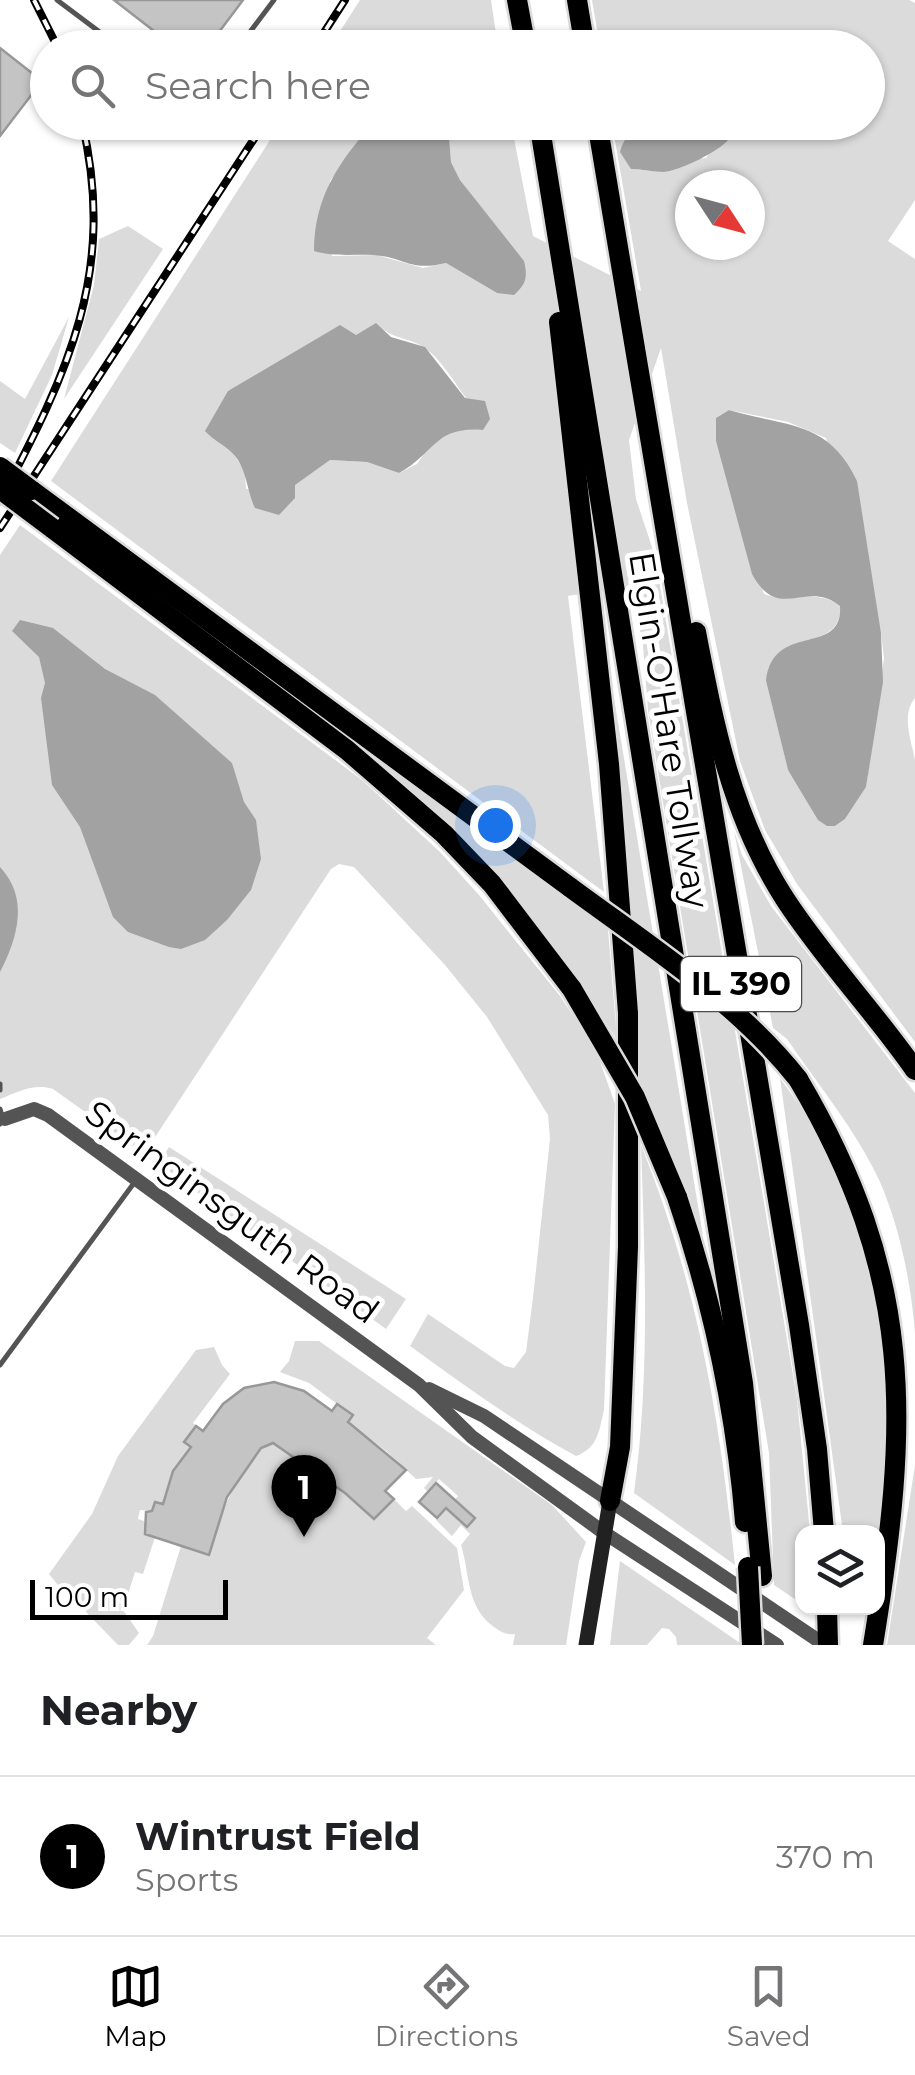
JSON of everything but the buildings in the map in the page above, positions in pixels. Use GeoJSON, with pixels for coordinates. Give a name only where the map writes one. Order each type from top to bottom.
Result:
{"type":"FeatureCollection","features":[{"type":"Feature","properties":{"kind":"highway"},"geometry":{"type":"LineString","coordinates":[[517,0],[523,30]]}},
{"type":"Feature","properties":{"kind":"highway"},"geometry":{"type":"LineString","coordinates":[[577,0],[582,30]]}},
{"type":"Feature","properties":{"kind":"highway"},"geometry":{"type":"LineString","coordinates":[[531,140],[558,311],[590,591],[609,764],[628,1013],[628,1247],[620,1447],[610,1501]]}},
{"type":"Feature","properties":{"kind":"highway","name":"Elgin-O'Hare Tollway"},"geometry":{"type":"LineString","coordinates":[[541,140],[743,1383],[755,1572],[764,1645]]}},
{"type":"Feature","properties":{"kind":"highway","name":"Elgin-O'Hare Tollway"},"geometry":{"type":"LineString","coordinates":[[600,140],[799,1324],[823,1525]]}},
{"type":"Feature","properties":{"kind":"highway"},"geometry":{"type":"LineString","coordinates":[[0,468],[57,520],[346,750],[444,834],[492,884],[572,989],[635,1097],[677,1197],[703,1274],[734,1427],[755,1572],[752,1645]]}},
{"type":"Feature","properties":{"kind":"highway"},"geometry":{"type":"LineString","coordinates":[[0,488],[57,520],[572,888],[726,1004],[773,1048],[798,1079],[833,1128],[860,1176],[888,1250],[900,1306],[907,1366],[906,1417],[899,1486],[872,1645]]}},
{"type":"Feature","properties":{"kind":"highway"},"geometry":{"type":"LineString","coordinates":[[660,494],[676,524],[714,724],[739,809],[782,896],[915,1070]]}},
{"type":"Feature","properties":{"kind":"highway"},"geometry":{"type":"LineString","coordinates":[[827,1645],[828,1615]]}},
{"type":"Feature","properties":{"kind":"main road"},"geometry":{"type":"LineString","coordinates":[[586,1645],[610,1501]]}},
{"type":"Feature","properties":{"kind":"street","name":"Springinsguth Road"},"geometry":{"type":"LineString","coordinates":[[2,1118],[34,1109],[48,1115],[419,1385],[472,1437],[603,1532],[777,1645]]}},
{"type":"Feature","properties":{"kind":"street","name":"Springinsguth Road"},"geometry":{"type":"LineString","coordinates":[[419,1385],[484,1416],[827,1645]]}},
{"type":"Feature","properties":{"kind":"lane"},"geometry":{"type":"LineString","coordinates":[[58,0],[98,30]]}},
{"type":"Feature","properties":{"kind":"lane"},"geometry":{"type":"LineString","coordinates":[[252,30],[274,0]]}},
{"type":"Feature","properties":{"kind":"lane"},"geometry":{"type":"LineString","coordinates":[[0,1365],[136,1181]]}},
{"type":"Feature","properties":{"kind":"shaded area"},"geometry":{"type":"Polygon","coordinates":[[[360,0],[491,0],[495,30],[341,30],[360,0]]]}},
{"type":"Feature","properties":{"kind":"shaded area"},"geometry":{"type":"Polygon","coordinates":[[[592,0],[915,3],[915,200],[888,241],[915,259],[915,698],[908,720],[915,760],[915,1042],[797,884],[765,830],[740,761],[687,503],[661,348],[629,440],[636,499],[655,556],[797,1399],[809,1525],[795,1525],[795,1599],[774,1585],[769,1453],[631,585],[568,596],[604,892],[51,481],[270,140],[360,140],[330,181],[332,256],[377,255],[423,268],[446,263],[497,293],[489,218],[460,180],[451,162],[449,140],[514,140],[533,236],[641,291],[615,140],[634,140],[631,169],[665,172],[693,159],[706,158],[719,140],[885,140],[885,30],[597,30],[592,0]],[[376,324],[228,391],[233,453],[245,472],[246,489],[294,485],[330,460],[367,462],[399,473],[417,464],[431,444],[461,428],[466,398],[442,364],[419,345],[376,324]],[[729,410],[716,418],[716,441],[764,594],[822,598],[840,606],[838,621],[832,629],[766,681],[788,770],[835,826],[845,819],[866,787],[884,658],[881,633],[826,438],[788,422],[729,410]]]}},
{"type":"Feature","properties":{"kind":"shaded area"},"geometry":{"type":"Polygon","coordinates":[[[359,140],[449,140],[451,162],[460,180],[524,261],[526,272],[521,287],[514,295],[497,293],[446,263],[423,266],[384,256],[314,251],[324,197],[359,140]]]}},
{"type":"Feature","properties":{"kind":"shaded area"},"geometry":{"type":"Polygon","coordinates":[[[625,140],[728,140],[699,160],[671,171],[631,169],[620,152],[625,140]]]}},
{"type":"Feature","properties":{"kind":"shaded area"},"geometry":{"type":"Polygon","coordinates":[[[128,226],[163,249],[64,399],[94,285],[99,239],[128,226]]]}},
{"type":"Feature","properties":{"kind":"shaded area"},"geometry":{"type":"Polygon","coordinates":[[[69,317],[52,375],[15,453],[0,443],[0,381],[25,399],[69,317]]]}},
{"type":"Feature","properties":{"kind":"shaded area"},"geometry":{"type":"Polygon","coordinates":[[[376,323],[391,337],[425,347],[465,398],[485,401],[490,419],[483,430],[454,432],[444,437],[399,473],[367,462],[330,460],[295,485],[295,498],[279,515],[255,508],[239,462],[205,431],[228,391],[340,325],[356,335],[376,323]]]}},
{"type":"Feature","properties":{"kind":"shaded area"},"geometry":{"type":"Polygon","coordinates":[[[729,410],[819,436],[833,446],[857,481],[881,633],[883,682],[866,787],[845,819],[835,826],[818,820],[788,770],[766,681],[771,662],[781,651],[831,631],[838,622],[840,606],[816,596],[772,596],[752,574],[716,441],[716,418],[729,410]]]}},
{"type":"Feature","properties":{"kind":"shaded area"},"geometry":{"type":"Polygon","coordinates":[[[20,525],[362,780],[440,852],[479,895],[560,996],[596,1050],[615,1104],[604,1410],[596,1438],[583,1453],[576,1456],[533,1431],[410,1346],[428,1314],[505,1366],[514,1368],[526,1352],[550,1139],[548,1115],[487,1017],[445,965],[354,867],[339,864],[331,869],[144,1154],[53,1089],[33,1088],[0,1099],[0,555],[20,525]]]}},
{"type":"Feature","properties":{"kind":"shaded area"},"geometry":{"type":"Polygon","coordinates":[[[20,620],[53,628],[105,669],[155,695],[232,763],[244,802],[256,820],[261,859],[251,890],[205,940],[181,949],[169,947],[128,932],[113,917],[80,827],[52,785],[41,698],[45,683],[39,657],[12,631],[20,620]]]}},
{"type":"Feature","properties":{"kind":"shaded area"},"geometry":{"type":"Polygon","coordinates":[[[610,698],[614,698],[703,1236],[639,1080],[628,864],[610,698]]]}},
{"type":"Feature","properties":{"kind":"shaded area"},"geometry":{"type":"Polygon","coordinates":[[[371,748],[608,929],[617,1040],[562,958],[505,886],[441,819],[368,753],[371,748]]]}},
{"type":"Feature","properties":{"kind":"shaded area"},"geometry":{"type":"Polygon","coordinates":[[[734,831],[742,855],[771,906],[915,1093],[915,1333],[904,1256],[880,1182],[836,1109],[787,1039],[773,1028],[734,831]]]}},
{"type":"Feature","properties":{"kind":"shaded area"},"geometry":{"type":"Polygon","coordinates":[[[0,867],[15,892],[18,918],[0,972],[0,867]]]}},
{"type":"Feature","properties":{"kind":"shaded area"},"geometry":{"type":"Polygon","coordinates":[[[780,1078],[822,1137],[852,1198],[889,1340],[880,1525],[842,1525],[780,1078]]]}},
{"type":"Feature","properties":{"kind":"shaded area"},"geometry":{"type":"Polygon","coordinates":[[[641,1145],[692,1300],[722,1456],[735,1565],[634,1493],[644,1362],[641,1145]]]}},
{"type":"Feature","properties":{"kind":"shaded area"},"geometry":{"type":"Polygon","coordinates":[[[169,1147],[406,1299],[386,1329],[158,1164],[169,1147]]]}},
{"type":"Feature","properties":{"kind":"shaded area"},"geometry":{"type":"Polygon","coordinates":[[[295,1341],[319,1341],[552,1505],[586,1542],[579,1561],[566,1645],[513,1645],[515,1634],[502,1632],[485,1619],[470,1589],[461,1545],[470,1534],[461,1525],[452,1536],[436,1520],[458,1496],[439,1479],[427,1491],[424,1488],[433,1477],[416,1479],[348,1422],[352,1415],[309,1383],[280,1372],[289,1361],[295,1341]]]}},
{"type":"Feature","properties":{"kind":"shaded area"},"geometry":{"type":"Polygon","coordinates":[[[214,1347],[230,1374],[193,1423],[196,1426],[184,1442],[191,1447],[173,1471],[163,1504],[155,1502],[152,1511],[140,1510],[138,1519],[155,1537],[143,1574],[135,1572],[123,1610],[139,1633],[129,1645],[118,1645],[87,1613],[69,1586],[62,1590],[49,1574],[92,1514],[118,1456],[196,1350],[214,1347]]]}},
{"type":"Feature","properties":{"kind":"shaded area"},"geometry":{"type":"Polygon","coordinates":[[[273,1443],[345,1493],[374,1519],[394,1499],[406,1511],[412,1506],[457,1548],[464,1590],[427,1638],[436,1645],[147,1645],[181,1546],[209,1555],[241,1475],[261,1449],[273,1443]]]}},
{"type":"Feature","properties":{"kind":"shaded area"},"geometry":{"type":"Polygon","coordinates":[[[915,1465],[915,1645],[887,1645],[915,1465]]]}},
{"type":"Feature","properties":{"kind":"shaded area"},"geometry":{"type":"Polygon","coordinates":[[[620,1561],[743,1645],[677,1645],[669,1629],[662,1628],[647,1645],[610,1645],[620,1561]]]}},
{"type":"Feature","properties":{"kind":"railway"},"geometry":{"type":"LineString","coordinates":[[34,0],[49,30]]}},
{"type":"Feature","properties":{"kind":"railway"},"geometry":{"type":"LineString","coordinates":[[326,30],[345,0]]}},
{"type":"Feature","properties":{"kind":"railway"},"geometry":{"type":"LineString","coordinates":[[0,501],[46,408],[80,319],[94,226],[85,140]]}},
{"type":"Feature","properties":{"kind":"railway"},"geometry":{"type":"LineString","coordinates":[[0,528],[253,140]]}},
{"type":"Feature","properties":{"kind":"place","name":"Wintrust Field"},"geometry":{"type":"Point","coordinates":[304,1537]}}]}
